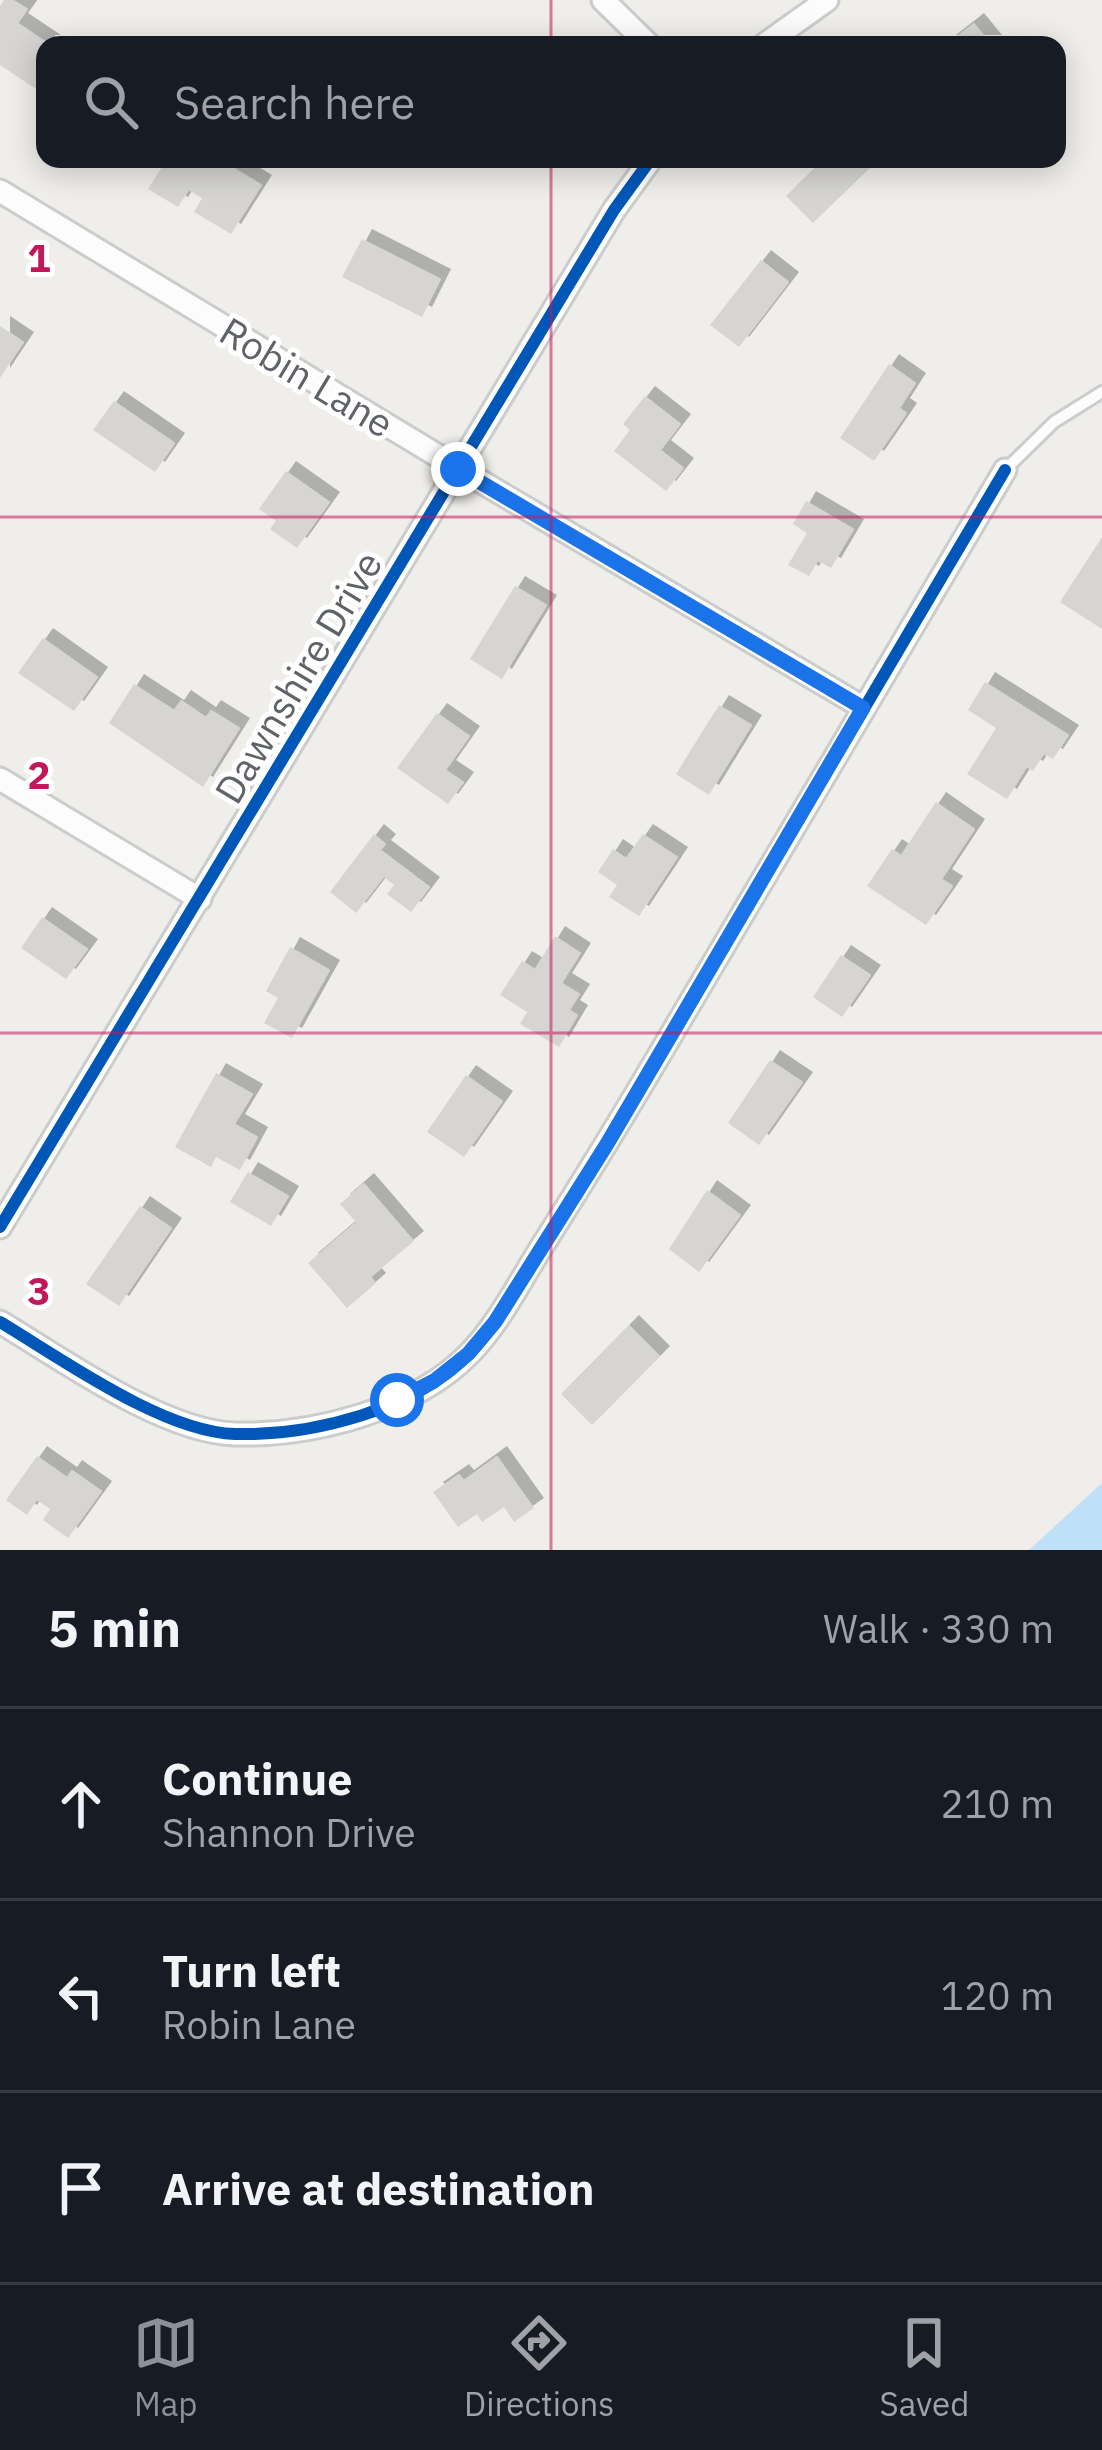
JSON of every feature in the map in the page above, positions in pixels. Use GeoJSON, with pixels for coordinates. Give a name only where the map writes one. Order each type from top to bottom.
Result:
{"type":"FeatureCollection","features":[{"type":"Feature","properties":{"kind":"street"},"geometry":{"type":"LineString","coordinates":[[603,0],[640,36]]}},
{"type":"Feature","properties":{"kind":"street"},"geometry":{"type":"LineString","coordinates":[[777,36],[827,0]]}},
{"type":"Feature","properties":{"kind":"street","name":"Dawnshire Drive"},"geometry":{"type":"LineString","coordinates":[[0,1227],[614,210],[644,168]]}},
{"type":"Feature","properties":{"kind":"street","name":"Robin Lane"},"geometry":{"type":"LineString","coordinates":[[0,190],[863,708]]}},
{"type":"Feature","properties":{"kind":"street"},"geometry":{"type":"LineString","coordinates":[[0,1322],[151,1409],[190,1426],[232,1434],[274,1432],[357,1414],[434,1381],[468,1354],[495,1322],[607,1144],[1006,470]]}},
{"type":"Feature","properties":{"kind":"street"},"geometry":{"type":"LineString","coordinates":[[0,779],[200,899]]}},
{"type":"Feature","properties":{"kind":"lane"},"geometry":{"type":"LineString","coordinates":[[1006,470],[1054,422],[1102,392]]}},
{"type":"Feature","properties":{"kind":"water"},"geometry":{"type":"Polygon","coordinates":[[[1102,1483],[1102,1550],[1029,1550],[1102,1483]]]}},
{"type":"Feature","properties":{"kind":"building"},"geometry":{"type":"Polygon","coordinates":[[[4,0],[13,0],[28,9],[18,23],[38,36],[36,89],[0,65],[0,6],[4,0]]]}},
{"type":"Feature","properties":{"kind":"building"},"geometry":{"type":"Polygon","coordinates":[[[974,23],[985,36],[957,36],[974,23]]]}},
{"type":"Feature","properties":{"kind":"building"},"geometry":{"type":"Polygon","coordinates":[[[161,168],[234,168],[262,185],[231,234],[194,212],[202,198],[189,190],[178,207],[148,189],[161,168]]]}},
{"type":"Feature","properties":{"kind":"building"},"geometry":{"type":"Polygon","coordinates":[[[815,168],[870,168],[813,223],[786,196],[815,168]]]}},
{"type":"Feature","properties":{"kind":"building"},"geometry":{"type":"Polygon","coordinates":[[[362,239],[441,279],[422,317],[342,277],[362,239]]]}},
{"type":"Feature","properties":{"kind":"building"},"geometry":{"type":"Polygon","coordinates":[[[761,260],[789,282],[739,347],[710,325],[761,260]]]}},
{"type":"Feature","properties":{"kind":"building"},"geometry":{"type":"Polygon","coordinates":[[[0,326],[24,342],[0,378],[0,326]]]}},
{"type":"Feature","properties":{"kind":"building"},"geometry":{"type":"Polygon","coordinates":[[[889,364],[916,383],[900,408],[907,413],[874,461],[840,438],[889,364]]]}},
{"type":"Feature","properties":{"kind":"building"},"geometry":{"type":"Polygon","coordinates":[[[645,396],[681,424],[661,450],[684,468],[666,491],[614,451],[630,430],[623,424],[645,396]]]}},
{"type":"Feature","properties":{"kind":"building"},"geometry":{"type":"Polygon","coordinates":[[[114,401],[175,443],[155,472],[93,430],[114,401]]]}},
{"type":"Feature","properties":{"kind":"building"},"geometry":{"type":"Polygon","coordinates":[[[286,471],[330,502],[297,548],[270,529],[276,521],[259,509],[286,471]]]}},
{"type":"Feature","properties":{"kind":"building"},"geometry":{"type":"Polygon","coordinates":[[[806,501],[854,529],[831,568],[818,561],[809,576],[788,565],[807,533],[793,524],[806,501]]]}},
{"type":"Feature","properties":{"kind":"building"},"geometry":{"type":"Polygon","coordinates":[[[1102,537],[1102,629],[1060,602],[1102,537]]]}},
{"type":"Feature","properties":{"kind":"building"},"geometry":{"type":"Polygon","coordinates":[[[515,586],[547,605],[502,679],[470,659],[515,586]]]}},
{"type":"Feature","properties":{"kind":"building"},"geometry":{"type":"Polygon","coordinates":[[[43,638],[98,677],[74,711],[18,673],[43,638]]]}},
{"type":"Feature","properties":{"kind":"building"},"geometry":{"type":"Polygon","coordinates":[[[985,682],[1069,735],[1053,759],[1044,754],[1033,771],[1027,767],[1007,799],[967,774],[996,728],[968,710],[985,682]]]}},
{"type":"Feature","properties":{"kind":"building"},"geometry":{"type":"Polygon","coordinates":[[[134,684],[174,710],[181,700],[206,717],[211,710],[240,728],[203,787],[109,723],[134,684]]]}},
{"type":"Feature","properties":{"kind":"building"},"geometry":{"type":"Polygon","coordinates":[[[719,705],[752,725],[709,795],[676,774],[719,705]]]}},
{"type":"Feature","properties":{"kind":"building"},"geometry":{"type":"Polygon","coordinates":[[[437,713],[470,736],[446,770],[464,782],[448,804],[397,768],[437,713]]]}},
{"type":"Feature","properties":{"kind":"building"},"geometry":{"type":"Polygon","coordinates":[[[936,802],[975,829],[942,879],[953,886],[926,925],[867,886],[892,849],[901,855],[936,802]]]}},
{"type":"Feature","properties":{"kind":"building"},"geometry":{"type":"Polygon","coordinates":[[[374,834],[386,844],[381,850],[430,887],[411,912],[387,894],[394,885],[384,877],[356,913],[330,892],[374,834]]]}},
{"type":"Feature","properties":{"kind":"building"},"geometry":{"type":"Polygon","coordinates":[[[643,834],[678,857],[639,916],[609,897],[617,885],[598,872],[613,849],[626,858],[643,834]]]}},
{"type":"Feature","properties":{"kind":"building"},"geometry":{"type":"Polygon","coordinates":[[[42,917],[88,949],[66,979],[21,948],[42,917]]]}},
{"type":"Feature","properties":{"kind":"building"},"geometry":{"type":"Polygon","coordinates":[[[555,936],[581,953],[562,983],[580,994],[570,1010],[578,1015],[559,1047],[520,1024],[527,1012],[500,995],[522,961],[535,969],[555,936]]]}},
{"type":"Feature","properties":{"kind":"building"},"geometry":{"type":"Polygon","coordinates":[[[290,947],[330,970],[292,1038],[264,1023],[278,998],[266,991],[290,947]]]}},
{"type":"Feature","properties":{"kind":"building"},"geometry":{"type":"Polygon","coordinates":[[[841,955],[871,975],[842,1017],[813,997],[841,955]]]}},
{"type":"Feature","properties":{"kind":"building"},"geometry":{"type":"Polygon","coordinates":[[[770,1060],[803,1082],[759,1145],[728,1123],[770,1060]]]}},
{"type":"Feature","properties":{"kind":"building"},"geometry":{"type":"Polygon","coordinates":[[[216,1073],[253,1094],[235,1124],[258,1137],[240,1170],[216,1157],[211,1167],[175,1147],[216,1073]]]}},
{"type":"Feature","properties":{"kind":"building"},"geometry":{"type":"Polygon","coordinates":[[[466,1075],[503,1101],[464,1157],[427,1132],[466,1075]]]}},
{"type":"Feature","properties":{"kind":"building"},"geometry":{"type":"Polygon","coordinates":[[[248,1172],[289,1196],[271,1226],[230,1202],[248,1172]]]}},
{"type":"Feature","properties":{"kind":"building"},"geometry":{"type":"Polygon","coordinates":[[[364,1183],[414,1241],[371,1277],[376,1283],[347,1308],[308,1263],[356,1222],[340,1204],[364,1183]]]}},
{"type":"Feature","properties":{"kind":"building"},"geometry":{"type":"Polygon","coordinates":[[[707,1190],[741,1215],[699,1272],[669,1249],[707,1190]]]}},
{"type":"Feature","properties":{"kind":"building"},"geometry":{"type":"Polygon","coordinates":[[[140,1206],[172,1228],[119,1306],[86,1284],[140,1206]]]}},
{"type":"Feature","properties":{"kind":"building"},"geometry":{"type":"Polygon","coordinates":[[[629,1325],[660,1356],[592,1425],[561,1394],[629,1325]]]}},
{"type":"Feature","properties":{"kind":"building"},"geometry":{"type":"Polygon","coordinates":[[[37,1456],[67,1477],[72,1470],[102,1491],[68,1538],[43,1520],[50,1509],[37,1500],[27,1515],[6,1500],[37,1456]]]}},
{"type":"Feature","properties":{"kind":"building"},"geometry":{"type":"Polygon","coordinates":[[[497,1456],[534,1508],[514,1522],[504,1507],[482,1522],[477,1514],[458,1527],[433,1492],[459,1474],[464,1480],[497,1456]]]}},
{"type":"Feature","properties":{"kind":"cycle path"},"geometry":{"type":"LineString","coordinates":[[0,1227],[614,210],[644,168]]}},
{"type":"Feature","properties":{"kind":"cycle path"},"geometry":{"type":"LineString","coordinates":[[0,1322],[145,1407],[177,1421],[235,1434],[296,1430],[361,1416],[447,1373],[470,1353],[508,1302],[1005,470]]}},
{"type":"Feature","properties":{"kind":"route"},"geometry":{"type":"LineString","coordinates":[[397,1400],[434,1381],[468,1354],[495,1322],[607,1144],[863,708],[458,469]]}}]}
